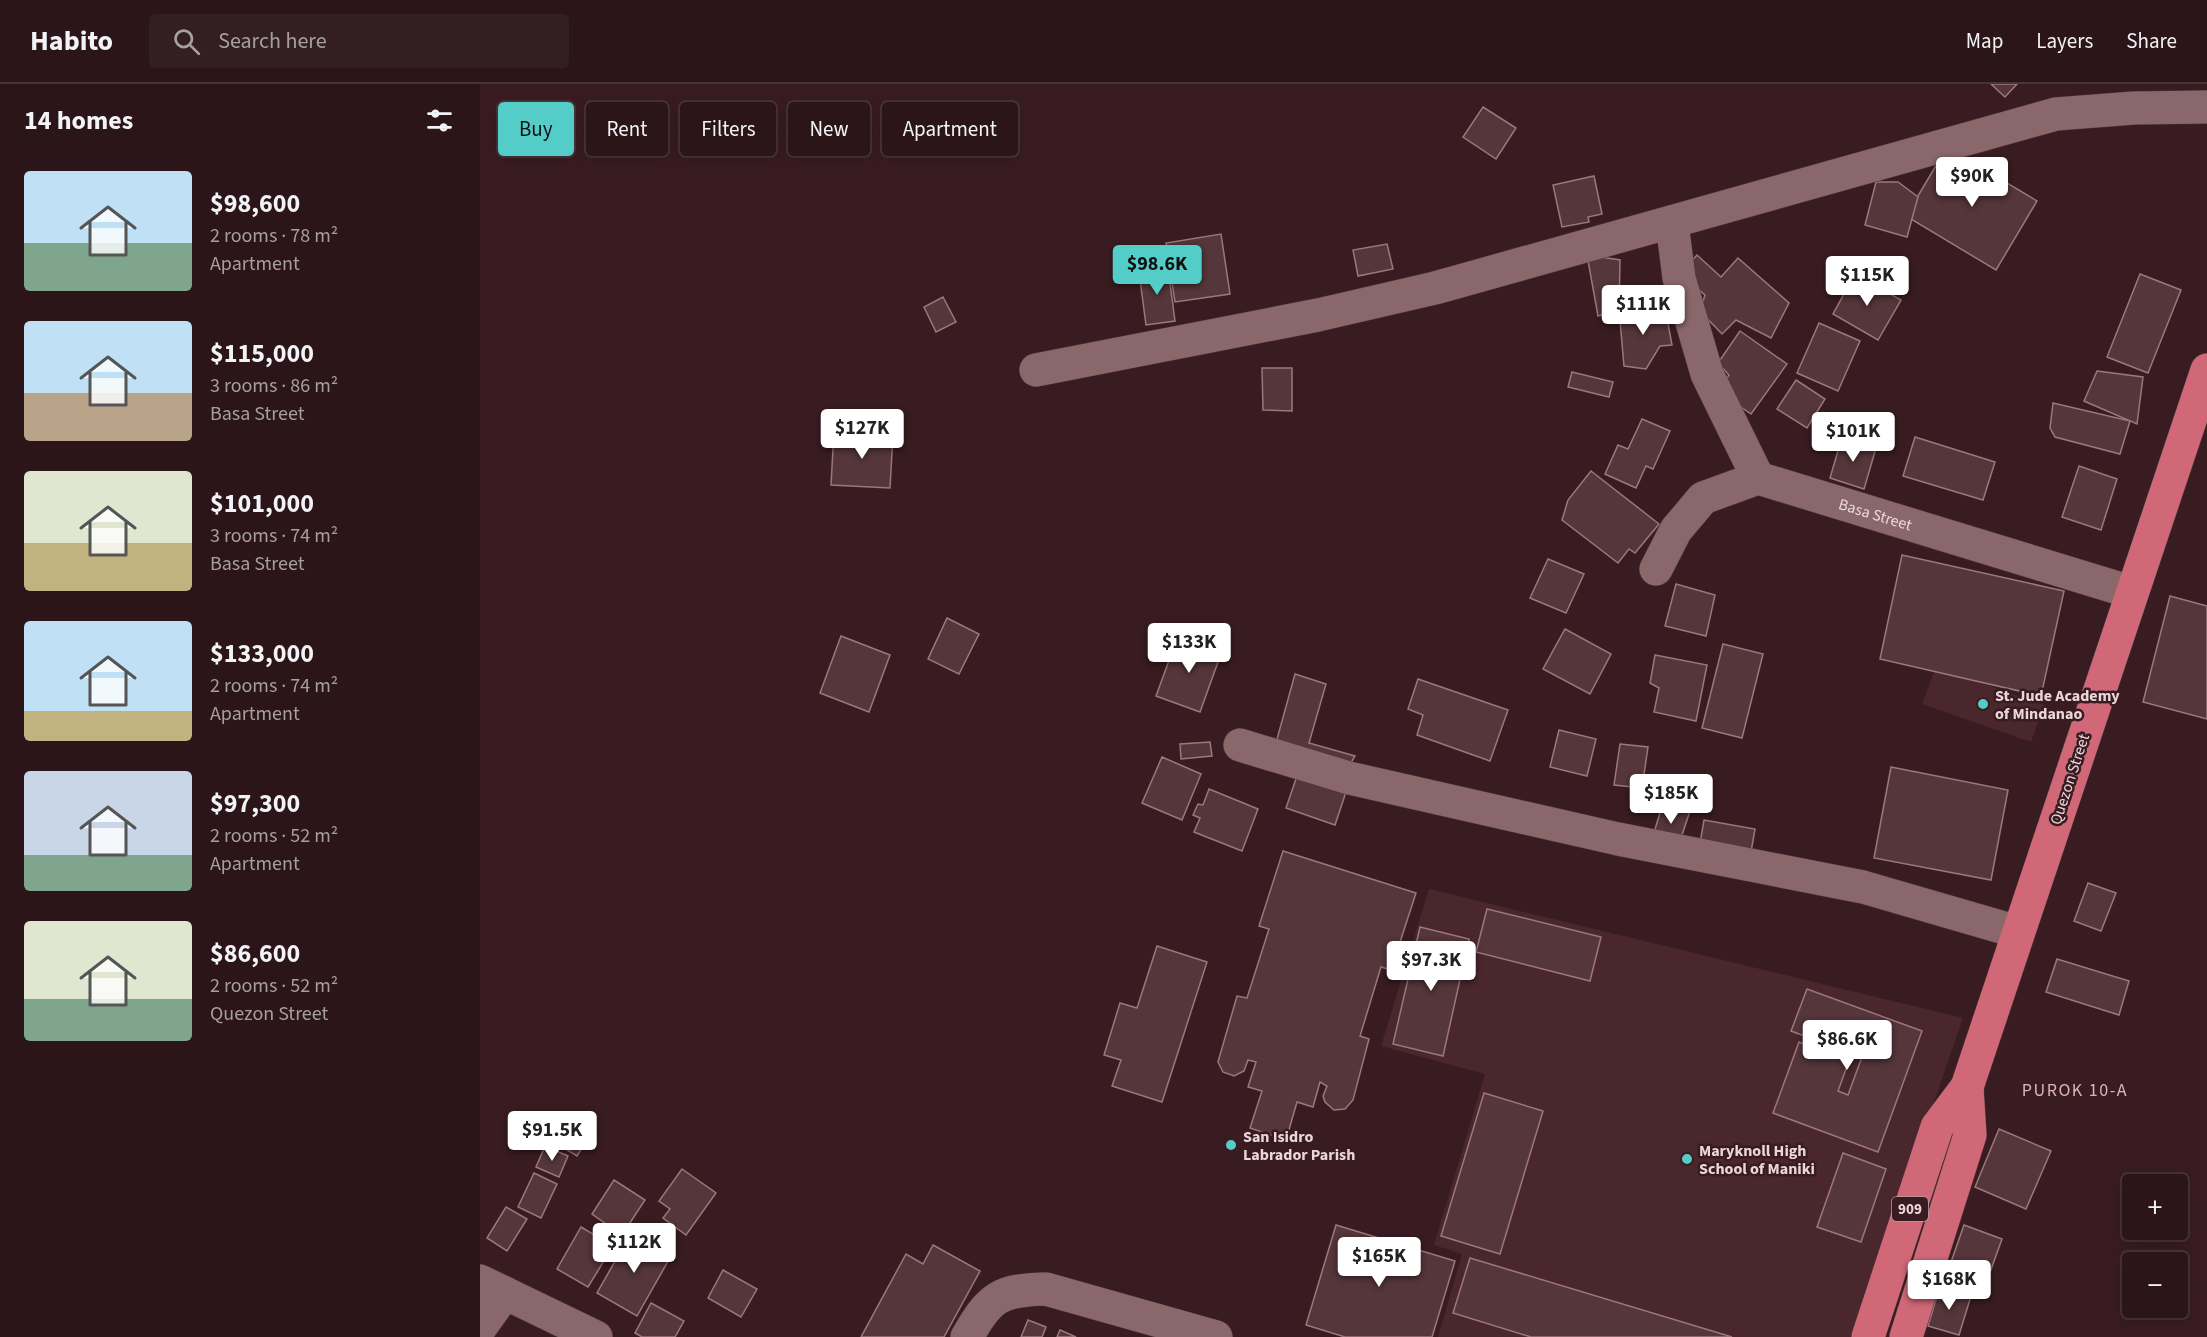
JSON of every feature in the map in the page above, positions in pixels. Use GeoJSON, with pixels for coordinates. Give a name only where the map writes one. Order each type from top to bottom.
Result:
{"type":"FeatureCollection","features":[{"type":"Feature","properties":{"kind":"highway","name":"Quezon Street"},"geometry":{"type":"LineString","coordinates":[[1868,1337],[1937,1127],[1967,1087],[2207,370]]}},
{"type":"Feature","properties":{"kind":"highway","name":"Quezon Street"},"geometry":{"type":"LineString","coordinates":[[1906,1337],[1970,1135],[1967,1087]]}},
{"type":"Feature","properties":{"kind":"street"},"geometry":{"type":"LineString","coordinates":[[1036,370],[1318,315],[1435,288],[2056,114],[2134,108],[2207,107]]}},
{"type":"Feature","properties":{"kind":"street"},"geometry":{"type":"LineString","coordinates":[[1656,569],[1676,530],[1703,498],[1758,478],[1707,374],[1680,278],[1671,223]]}},
{"type":"Feature","properties":{"kind":"street","name":"Basa Street"},"geometry":{"type":"LineString","coordinates":[[1758,478],[2131,592]]}},
{"type":"Feature","properties":{"kind":"street"},"geometry":{"type":"LineString","coordinates":[[1240,745],[1349,778],[1618,839],[1863,887],[2018,933]]}},
{"type":"Feature","properties":{"kind":"street"},"geometry":{"type":"LineString","coordinates":[[480,1328],[492,1287],[596,1337]]}},
{"type":"Feature","properties":{"kind":"street"},"geometry":{"type":"LineString","coordinates":[[967,1337],[980,1315],[995,1298],[1017,1290],[1046,1289],[1216,1337]]}},
{"type":"Feature","properties":{"kind":"shaded area","name":"St. Jude Academy of Mindanao"},"geometry":{"type":"Polygon","coordinates":[[[1936,667],[2044,705],[2031,742],[1922,704],[1936,667]]]}},
{"type":"Feature","properties":{"kind":"shaded area","name":"Maryknoll High School of Maniki"},"geometry":{"type":"Polygon","coordinates":[[[1429,889],[1963,1018],[1853,1337],[1438,1337],[1462,1254],[1434,1245],[1485,1074],[1381,1046],[1429,889]]]}},
{"type":"Feature","properties":{"kind":"building"},"geometry":{"type":"Polygon","coordinates":[[[1991,84],[2017,84],[2005,97],[1991,84]]]}},
{"type":"Feature","properties":{"kind":"building"},"geometry":{"type":"Polygon","coordinates":[[[1483,107],[1516,128],[1496,159],[1463,137],[1483,107]]]}},
{"type":"Feature","properties":{"kind":"building"},"geometry":{"type":"Polygon","coordinates":[[[1947,147],[2037,201],[1996,270],[1906,216],[1947,147]]]}},
{"type":"Feature","properties":{"kind":"building"},"geometry":{"type":"Polygon","coordinates":[[[1594,176],[1602,214],[1588,217],[1589,222],[1562,227],[1553,185],[1594,176]]]}},
{"type":"Feature","properties":{"kind":"building"},"geometry":{"type":"Polygon","coordinates":[[[1876,182],[1898,182],[1918,197],[1907,237],[1865,225],[1876,182]]]}},
{"type":"Feature","properties":{"kind":"building"},"geometry":{"type":"Polygon","coordinates":[[[1221,234],[1230,294],[1175,302],[1166,243],[1221,234]]]}},
{"type":"Feature","properties":{"kind":"building"},"geometry":{"type":"Polygon","coordinates":[[[1387,244],[1393,269],[1358,276],[1353,250],[1387,244]]]}},
{"type":"Feature","properties":{"kind":"building"},"geometry":{"type":"Polygon","coordinates":[[[1587,255],[1620,260],[1619,309],[1598,316],[1587,255]]]}},
{"type":"Feature","properties":{"kind":"building"},"geometry":{"type":"Polygon","coordinates":[[[1697,255],[1721,277],[1738,258],[1789,303],[1771,338],[1736,320],[1722,334],[1700,311],[1705,295],[1680,274],[1697,255]]]}},
{"type":"Feature","properties":{"kind":"building"},"geometry":{"type":"Polygon","coordinates":[[[1168,268],[1175,321],[1146,325],[1139,272],[1168,268]]]}},
{"type":"Feature","properties":{"kind":"building"},"geometry":{"type":"Polygon","coordinates":[[[1855,274],[1901,300],[1878,340],[1833,314],[1855,274]]]}},
{"type":"Feature","properties":{"kind":"building"},"geometry":{"type":"Polygon","coordinates":[[[2140,274],[2181,290],[2148,373],[2107,357],[2140,274]]]}},
{"type":"Feature","properties":{"kind":"building"},"geometry":{"type":"Polygon","coordinates":[[[943,297],[956,322],[936,332],[924,307],[943,297]]]}},
{"type":"Feature","properties":{"kind":"building"},"geometry":{"type":"Polygon","coordinates":[[[1619,309],[1666,313],[1672,345],[1660,346],[1646,369],[1624,366],[1619,309]]]}},
{"type":"Feature","properties":{"kind":"building"},"geometry":{"type":"Polygon","coordinates":[[[1819,323],[1860,341],[1838,391],[1797,373],[1819,323]]]}},
{"type":"Feature","properties":{"kind":"building"},"geometry":{"type":"Polygon","coordinates":[[[1740,331],[1787,364],[1751,414],[1718,391],[1729,375],[1718,363],[1740,331]]]}},
{"type":"Feature","properties":{"kind":"building"},"geometry":{"type":"Polygon","coordinates":[[[1262,368],[1292,368],[1292,411],[1263,410],[1262,368]]]}},
{"type":"Feature","properties":{"kind":"building"},"geometry":{"type":"Polygon","coordinates":[[[2097,371],[2143,377],[2137,424],[2084,401],[2097,371]]]}},
{"type":"Feature","properties":{"kind":"building"},"geometry":{"type":"Polygon","coordinates":[[[1572,372],[1613,382],[1609,397],[1568,387],[1572,372]]]}},
{"type":"Feature","properties":{"kind":"building"},"geometry":{"type":"Polygon","coordinates":[[[1796,380],[1825,399],[1807,428],[1777,409],[1796,380]]]}},
{"type":"Feature","properties":{"kind":"building"},"geometry":{"type":"Polygon","coordinates":[[[2053,403],[2130,421],[2120,454],[2055,437],[2050,428],[2053,403]]]}},
{"type":"Feature","properties":{"kind":"building"},"geometry":{"type":"Polygon","coordinates":[[[1642,419],[1670,431],[1653,469],[1646,466],[1636,488],[1605,474],[1618,445],[1628,449],[1642,419]]]}},
{"type":"Feature","properties":{"kind":"building"},"geometry":{"type":"Polygon","coordinates":[[[834,431],[893,434],[890,488],[831,485],[834,431]]]}},
{"type":"Feature","properties":{"kind":"building"},"geometry":{"type":"Polygon","coordinates":[[[1842,437],[1876,448],[1864,489],[1830,478],[1842,437]]]}},
{"type":"Feature","properties":{"kind":"building"},"geometry":{"type":"Polygon","coordinates":[[[1915,437],[1995,462],[1983,500],[1903,476],[1915,437]]]}},
{"type":"Feature","properties":{"kind":"building"},"geometry":{"type":"Polygon","coordinates":[[[2079,466],[2117,479],[2101,530],[2062,517],[2079,466]]]}},
{"type":"Feature","properties":{"kind":"building"},"geometry":{"type":"Polygon","coordinates":[[[1591,471],[1659,524],[1635,553],[1629,549],[1618,563],[1562,520],[1568,500],[1591,471]]]}},
{"type":"Feature","properties":{"kind":"building"},"geometry":{"type":"Polygon","coordinates":[[[1902,555],[2064,591],[2041,696],[1880,659],[1902,555]]]}},
{"type":"Feature","properties":{"kind":"building"},"geometry":{"type":"Polygon","coordinates":[[[1548,559],[1584,574],[1566,613],[1530,598],[1548,559]]]}},
{"type":"Feature","properties":{"kind":"building"},"geometry":{"type":"Polygon","coordinates":[[[1676,584],[1715,595],[1706,636],[1665,626],[1676,584]]]}},
{"type":"Feature","properties":{"kind":"building"},"geometry":{"type":"Polygon","coordinates":[[[2170,596],[2207,606],[2207,719],[2143,702],[2170,596]]]}},
{"type":"Feature","properties":{"kind":"building"},"geometry":{"type":"Polygon","coordinates":[[[947,618],[979,634],[959,674],[928,659],[947,618]]]}},
{"type":"Feature","properties":{"kind":"building"},"geometry":{"type":"Polygon","coordinates":[[[1565,629],[1611,654],[1590,694],[1543,669],[1565,629]]]}},
{"type":"Feature","properties":{"kind":"building"},"geometry":{"type":"Polygon","coordinates":[[[841,636],[890,655],[869,712],[820,693],[841,636]]]}},
{"type":"Feature","properties":{"kind":"building"},"geometry":{"type":"Polygon","coordinates":[[[1178,636],[1222,651],[1200,712],[1156,696],[1178,636]]]}},
{"type":"Feature","properties":{"kind":"building"},"geometry":{"type":"Polygon","coordinates":[[[1723,644],[1763,654],[1742,738],[1702,728],[1723,644]]]}},
{"type":"Feature","properties":{"kind":"building"},"geometry":{"type":"Polygon","coordinates":[[[1655,655],[1707,665],[1696,721],[1654,712],[1659,688],[1650,683],[1655,655]]]}},
{"type":"Feature","properties":{"kind":"building"},"geometry":{"type":"Polygon","coordinates":[[[1295,674],[1326,684],[1309,743],[1355,756],[1346,771],[1274,750],[1295,674]]]}},
{"type":"Feature","properties":{"kind":"building"},"geometry":{"type":"Polygon","coordinates":[[[1418,679],[1508,710],[1490,761],[1417,735],[1423,715],[1408,709],[1418,679]]]}},
{"type":"Feature","properties":{"kind":"building"},"geometry":{"type":"Polygon","coordinates":[[[1559,730],[1596,739],[1587,776],[1550,767],[1559,730]]]}},
{"type":"Feature","properties":{"kind":"building"},"geometry":{"type":"Polygon","coordinates":[[[1210,742],[1212,756],[1181,759],[1180,744],[1210,742]]]}},
{"type":"Feature","properties":{"kind":"building"},"geometry":{"type":"Polygon","coordinates":[[[1620,744],[1648,747],[1642,788],[1614,785],[1620,744]]]}},
{"type":"Feature","properties":{"kind":"building"},"geometry":{"type":"Polygon","coordinates":[[[1162,757],[1201,774],[1182,820],[1142,803],[1162,757]]]}},
{"type":"Feature","properties":{"kind":"building"},"geometry":{"type":"Polygon","coordinates":[[[1891,767],[2008,790],[1991,880],[1874,858],[1891,767]]]}},
{"type":"Feature","properties":{"kind":"building"},"geometry":{"type":"Polygon","coordinates":[[[1298,773],[1347,789],[1335,825],[1286,808],[1298,773]]]}},
{"type":"Feature","properties":{"kind":"building"},"geometry":{"type":"Polygon","coordinates":[[[1209,789],[1258,809],[1242,851],[1194,832],[1200,818],[1193,815],[1198,804],[1203,805],[1209,789]]]}},
{"type":"Feature","properties":{"kind":"building"},"geometry":{"type":"Polygon","coordinates":[[[1663,803],[1690,811],[1678,847],[1652,839],[1663,803]]]}},
{"type":"Feature","properties":{"kind":"building"},"geometry":{"type":"Polygon","coordinates":[[[1704,820],[1755,829],[1750,858],[1699,849],[1704,820]]]}},
{"type":"Feature","properties":{"kind":"building"},"geometry":{"type":"Polygon","coordinates":[[[1283,851],[1416,893],[1391,970],[1381,967],[1360,1036],[1369,1039],[1353,1100],[1345,1109],[1334,1110],[1325,1102],[1323,1096],[1327,1086],[1320,1082],[1313,1107],[1297,1102],[1286,1140],[1250,1128],[1262,1091],[1248,1087],[1256,1062],[1248,1060],[1244,1071],[1234,1076],[1223,1072],[1218,1062],[1237,996],[1247,998],[1269,929],[1259,926],[1283,851]]]}},
{"type":"Feature","properties":{"kind":"building"},"geometry":{"type":"Polygon","coordinates":[[[2088,883],[2116,893],[2101,931],[2074,921],[2088,883]]]}},
{"type":"Feature","properties":{"kind":"building"},"geometry":{"type":"Polygon","coordinates":[[[1487,909],[1601,937],[1590,981],[1476,952],[1487,909]]]}},
{"type":"Feature","properties":{"kind":"building"},"geometry":{"type":"Polygon","coordinates":[[[1420,927],[1469,939],[1443,1056],[1393,1044],[1420,927]]]}},
{"type":"Feature","properties":{"kind":"building"},"geometry":{"type":"Polygon","coordinates":[[[1157,946],[1207,962],[1162,1102],[1112,1086],[1121,1060],[1104,1055],[1120,1003],[1137,1008],[1157,946]]]}},
{"type":"Feature","properties":{"kind":"building"},"geometry":{"type":"Polygon","coordinates":[[[2057,959],[2129,981],[2119,1015],[2046,992],[2057,959]]]}},
{"type":"Feature","properties":{"kind":"building"},"geometry":{"type":"Polygon","coordinates":[[[1807,989],[1922,1031],[1878,1152],[1773,1113],[1799,1042],[1849,1061],[1838,1091],[1848,1095],[1862,1057],[1791,1031],[1807,989]]]}},
{"type":"Feature","properties":{"kind":"building"},"geometry":{"type":"Polygon","coordinates":[[[1484,1093],[1543,1111],[1500,1254],[1441,1236],[1484,1093]]]}},
{"type":"Feature","properties":{"kind":"building"},"geometry":{"type":"Polygon","coordinates":[[[569,1112],[594,1129],[577,1156],[551,1140],[569,1112]]]}},
{"type":"Feature","properties":{"kind":"building"},"geometry":{"type":"Polygon","coordinates":[[[1999,1129],[2051,1151],[2026,1209],[1975,1187],[1999,1129]]]}},
{"type":"Feature","properties":{"kind":"building"},"geometry":{"type":"Polygon","coordinates":[[[545,1146],[568,1156],[559,1177],[536,1167],[545,1146]]]}},
{"type":"Feature","properties":{"kind":"building"},"geometry":{"type":"Polygon","coordinates":[[[1843,1153],[1886,1169],[1861,1242],[1817,1227],[1843,1153]]]}},
{"type":"Feature","properties":{"kind":"building"},"geometry":{"type":"Polygon","coordinates":[[[682,1169],[716,1193],[686,1235],[663,1218],[670,1209],[659,1201],[682,1169]]]}},
{"type":"Feature","properties":{"kind":"building"},"geometry":{"type":"Polygon","coordinates":[[[534,1173],[557,1184],[541,1218],[518,1207],[534,1173]]]}},
{"type":"Feature","properties":{"kind":"building"},"geometry":{"type":"Polygon","coordinates":[[[614,1180],[645,1200],[622,1235],[592,1214],[614,1180]]]}},
{"type":"Feature","properties":{"kind":"building"},"geometry":{"type":"Polygon","coordinates":[[[506,1207],[527,1219],[507,1251],[487,1238],[506,1207]]]}},
{"type":"Feature","properties":{"kind":"building"},"geometry":{"type":"Polygon","coordinates":[[[1336,1225],[1455,1261],[1432,1337],[1345,1337],[1306,1325],[1336,1225]]]}},
{"type":"Feature","properties":{"kind":"building"},"geometry":{"type":"Polygon","coordinates":[[[1964,1225],[2002,1239],[1988,1278],[1950,1265],[1964,1225]]]}},
{"type":"Feature","properties":{"kind":"building"},"geometry":{"type":"Polygon","coordinates":[[[581,1227],[613,1246],[588,1287],[557,1269],[581,1227]]]}},
{"type":"Feature","properties":{"kind":"building"},"geometry":{"type":"Polygon","coordinates":[[[631,1233],[671,1256],[637,1316],[597,1293],[631,1233]]]}},
{"type":"Feature","properties":{"kind":"building"},"geometry":{"type":"Polygon","coordinates":[[[933,1245],[980,1271],[944,1337],[861,1337],[906,1254],[923,1264],[933,1245]]]}},
{"type":"Feature","properties":{"kind":"building"},"geometry":{"type":"Polygon","coordinates":[[[1470,1258],[1732,1337],[1531,1337],[1453,1313],[1470,1258]]]}},
{"type":"Feature","properties":{"kind":"building"},"geometry":{"type":"Polygon","coordinates":[[[723,1270],[757,1289],[741,1317],[708,1298],[723,1270]]]}},
{"type":"Feature","properties":{"kind":"building"},"geometry":{"type":"Polygon","coordinates":[[[1940,1286],[1971,1296],[1959,1335],[1928,1326],[1940,1286]]]}},
{"type":"Feature","properties":{"kind":"building"},"geometry":{"type":"Polygon","coordinates":[[[651,1303],[684,1321],[675,1337],[642,1337],[635,1333],[651,1303]]]}},
{"type":"Feature","properties":{"kind":"building"},"geometry":{"type":"Polygon","coordinates":[[[1028,1320],[1046,1327],[1042,1337],[1021,1337],[1028,1320]]]}},
{"type":"Feature","properties":{"kind":"building"},"geometry":{"type":"Polygon","coordinates":[[[1060,1330],[1076,1337],[1057,1337],[1060,1330]]]}},
{"type":"Feature","properties":{"kind":"place","name":"St. Jude Academy of Mindanao"},"geometry":{"type":"Point","coordinates":[1983,704]}},
{"type":"Feature","properties":{"kind":"place","name":"San Isidro Labrador Parish"},"geometry":{"type":"Point","coordinates":[1231,1145]}},
{"type":"Feature","properties":{"kind":"place","name":"Maryknoll High School of Maniki"},"geometry":{"type":"Point","coordinates":[1687,1159]}},
{"type":"Feature","properties":{"kind":"district","name":"PUROK 10-A"},"geometry":{"type":"Point","coordinates":[2075,1090]}}]}
